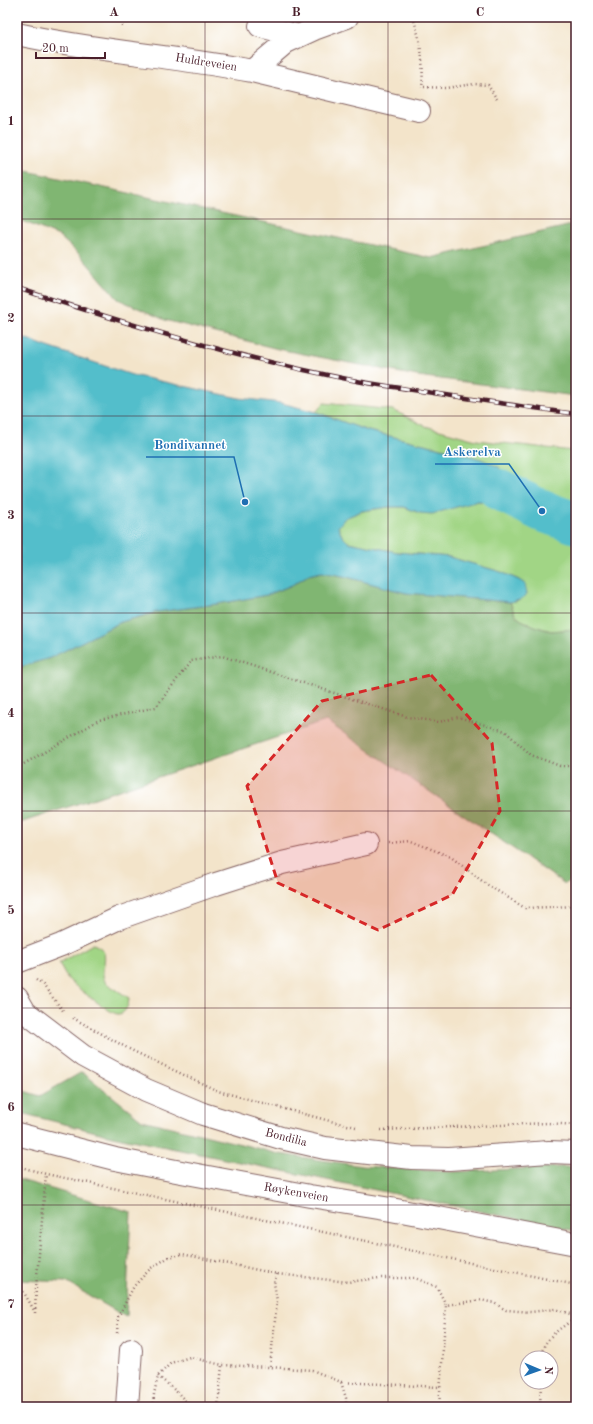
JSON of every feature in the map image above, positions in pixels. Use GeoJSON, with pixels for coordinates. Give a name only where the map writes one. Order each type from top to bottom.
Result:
{"type":"FeatureCollection","features":[{"type":"Feature","properties":{"kind":"street","name":"Huldreveien"},"geometry":{"type":"LineString","coordinates":[[252,71],[286,42],[347,17]]}},
{"type":"Feature","properties":{"kind":"street"},"geometry":{"type":"LineString","coordinates":[[260,26],[299,36]]}},
{"type":"Feature","properties":{"kind":"street","name":"Huldreveien"},"geometry":{"type":"LineString","coordinates":[[17,34],[58,43],[213,63],[419,111]]}},
{"type":"Feature","properties":{"kind":"street"},"geometry":{"type":"LineString","coordinates":[[24,968],[61,945],[118,918],[282,863],[366,844]]}},
{"type":"Feature","properties":{"kind":"street","name":"Bondilia"},"geometry":{"type":"LineString","coordinates":[[20,1008],[83,1056],[146,1090],[203,1114],[281,1138],[325,1148],[412,1158],[449,1159],[548,1152],[576,1153]]}},
{"type":"Feature","properties":{"kind":"street","name":"Røykenveien"},"geometry":{"type":"LineString","coordinates":[[17,1134],[115,1159],[576,1244]]}},
{"type":"Feature","properties":{"kind":"street"},"geometry":{"type":"LineString","coordinates":[[124,1345],[127,1407]]}},
{"type":"Feature","properties":{"kind":"path"},"geometry":{"type":"LineString","coordinates":[[413,17],[420,38],[424,71],[419,111]]}},
{"type":"Feature","properties":{"kind":"path"},"geometry":{"type":"LineString","coordinates":[[422,87],[446,88],[474,84],[488,85],[498,101]]}},
{"type":"Feature","properties":{"kind":"path"},"geometry":{"type":"LineString","coordinates":[[17,768],[99,720],[156,708],[190,661],[222,656],[407,717],[439,722],[458,717],[505,731],[532,755],[560,766],[576,766]]}},
{"type":"Feature","properties":{"kind":"path"},"geometry":{"type":"LineString","coordinates":[[366,844],[411,841],[451,857],[486,884],[525,908],[576,906]]}},
{"type":"Feature","properties":{"kind":"path"},"geometry":{"type":"LineString","coordinates":[[24,968],[43,985],[66,1014]]}},
{"type":"Feature","properties":{"kind":"path"},"geometry":{"type":"LineString","coordinates":[[72,1017],[131,1050],[218,1091],[358,1127]]}},
{"type":"Feature","properties":{"kind":"path"},"geometry":{"type":"LineString","coordinates":[[379,1130],[548,1123],[576,1125]]}},
{"type":"Feature","properties":{"kind":"path"},"geometry":{"type":"LineString","coordinates":[[17,1166],[46,1174],[576,1285]]}},
{"type":"Feature","properties":{"kind":"path"},"geometry":{"type":"LineString","coordinates":[[17,1287],[22,1288],[35,1313],[46,1174]]}},
{"type":"Feature","properties":{"kind":"path"},"geometry":{"type":"LineString","coordinates":[[124,1345],[118,1317],[134,1286],[151,1268],[169,1257],[182,1254],[277,1274],[348,1282],[380,1278],[415,1278],[437,1287],[446,1305],[439,1407]]}},
{"type":"Feature","properties":{"kind":"path"},"geometry":{"type":"LineString","coordinates":[[270,1367],[277,1301],[274,1283],[277,1274]]}},
{"type":"Feature","properties":{"kind":"path"},"geometry":{"type":"LineString","coordinates":[[446,1305],[481,1300],[494,1303],[506,1310],[531,1312],[555,1309],[576,1317]]}},
{"type":"Feature","properties":{"kind":"path"},"geometry":{"type":"LineString","coordinates":[[542,1350],[546,1342],[554,1334],[576,1317]]}},
{"type":"Feature","properties":{"kind":"path"},"geometry":{"type":"LineString","coordinates":[[153,1407],[158,1376],[171,1363],[190,1357],[222,1365],[312,1370],[341,1382],[440,1387]]}},
{"type":"Feature","properties":{"kind":"path"},"geometry":{"type":"LineString","coordinates":[[218,1407],[222,1365]]}},
{"type":"Feature","properties":{"kind":"path"},"geometry":{"type":"LineString","coordinates":[[158,1376],[178,1393],[191,1407]]}},
{"type":"Feature","properties":{"kind":"path"},"geometry":{"type":"LineString","coordinates":[[341,1382],[346,1398],[346,1407]]}},
{"type":"Feature","properties":{"kind":"path"},"geometry":{"type":"LineString","coordinates":[[540,1407],[541,1390]]}},
{"type":"Feature","properties":{"kind":"highlighted area"},"geometry":{"type":"Polygon","coordinates":[[[431,675],[492,743],[500,811],[452,895],[378,930],[278,883],[247,786],[322,701],[431,675]]]}},
{"type":"Feature","properties":{"kind":"green space"},"geometry":{"type":"Polygon","coordinates":[[[17,169],[431,258],[576,224],[576,396],[417,376],[278,349],[165,320],[118,299],[80,255],[59,236],[17,219],[17,169]]]}},
{"type":"Feature","properties":{"kind":"green space"},"geometry":{"type":"Polygon","coordinates":[[[324,403],[393,410],[425,426],[476,440],[576,452],[576,629],[551,631],[521,620],[515,615],[510,602],[520,600],[519,580],[501,572],[449,557],[397,552],[347,542],[342,536],[338,527],[344,518],[362,511],[389,507],[404,507],[420,513],[478,501],[495,503],[504,481],[502,473],[445,449],[368,431],[316,412],[324,403]]]}},
{"type":"Feature","properties":{"kind":"green space"},"geometry":{"type":"Polygon","coordinates":[[[322,572],[343,576],[406,593],[510,602],[515,615],[521,620],[537,627],[551,631],[576,629],[576,875],[565,884],[326,721],[17,824],[17,668],[50,658],[121,622],[157,612],[217,604],[267,595],[292,585],[308,575],[322,572]]]}},
{"type":"Feature","properties":{"kind":"green space"},"geometry":{"type":"Polygon","coordinates":[[[93,944],[100,947],[105,956],[103,972],[106,983],[129,998],[127,1006],[120,1014],[113,1012],[100,1004],[71,982],[59,963],[93,944]]]}},
{"type":"Feature","properties":{"kind":"green space"},"geometry":{"type":"Polygon","coordinates":[[[82,1072],[142,1120],[279,1154],[362,1166],[450,1172],[576,1167],[576,1231],[112,1136],[17,1112],[17,1089],[40,1096],[82,1072]]]}},
{"type":"Feature","properties":{"kind":"green space"},"geometry":{"type":"Polygon","coordinates":[[[17,1179],[131,1212],[126,1317],[66,1282],[17,1280],[17,1179]]]}},
{"type":"Feature","properties":{"kind":"water"},"geometry":{"type":"Polygon","coordinates":[[[17,335],[132,375],[239,398],[281,403],[316,412],[368,431],[481,459],[499,467],[504,481],[495,503],[478,501],[432,514],[420,513],[404,507],[388,507],[362,511],[345,518],[338,527],[342,536],[348,542],[397,552],[449,557],[501,572],[525,584],[527,594],[520,600],[510,602],[406,593],[343,576],[322,572],[308,575],[292,585],[267,595],[217,604],[157,612],[121,622],[50,658],[17,668],[17,335]]]}},
{"type":"Feature","properties":{"kind":"waterway"},"geometry":{"type":"LineString","coordinates":[[500,490],[542,511],[576,523]]}},
{"type":"Feature","properties":{"kind":"railway"},"geometry":{"type":"LineString","coordinates":[[17,288],[225,351],[309,371],[369,383],[576,414]]}},
{"type":"Feature","properties":{"kind":"place","name":"Bondivannet"},"geometry":{"type":"Point","coordinates":[245,502]}},
{"type":"Feature","properties":{"kind":"place","name":"Askerelva"},"geometry":{"type":"Point","coordinates":[542,511]}}]}
